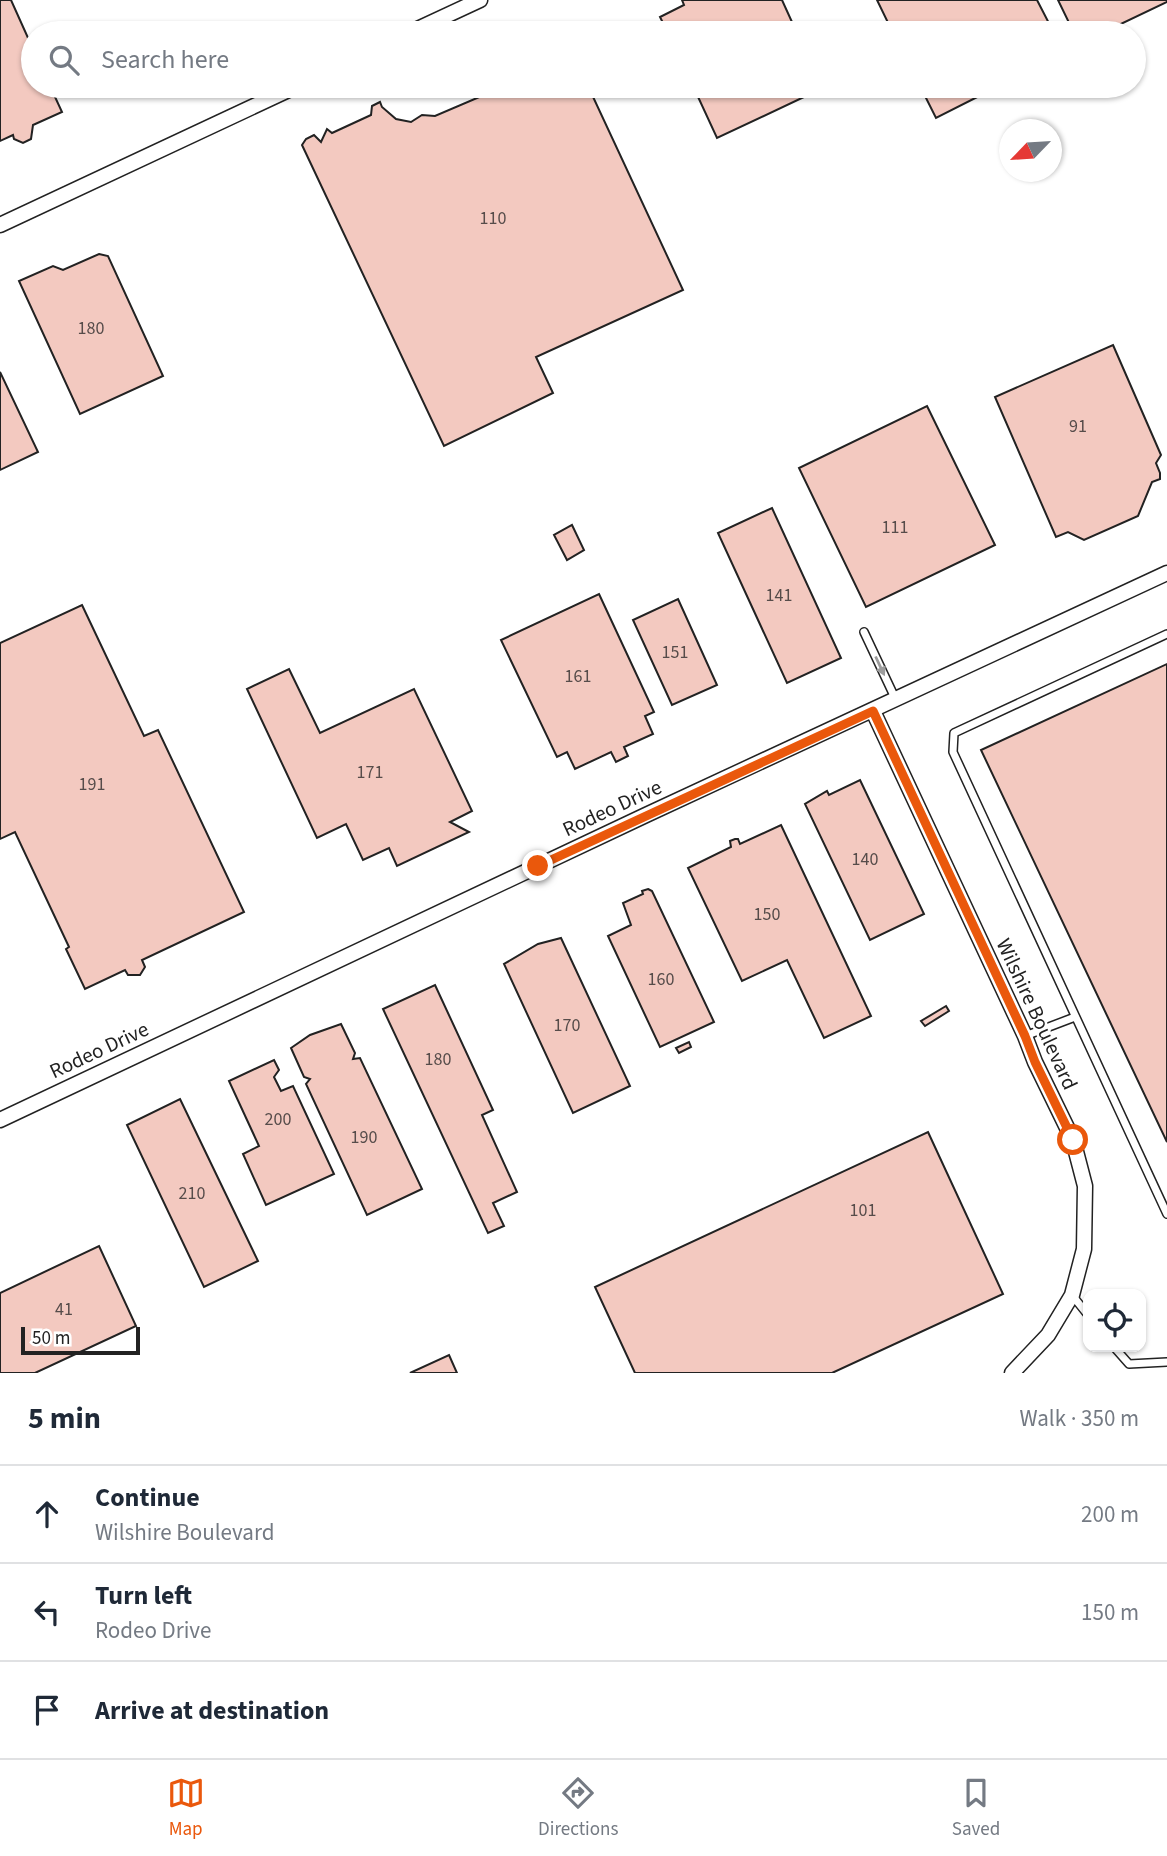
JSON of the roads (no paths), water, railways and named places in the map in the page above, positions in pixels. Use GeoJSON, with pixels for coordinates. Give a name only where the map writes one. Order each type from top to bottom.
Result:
{"type":"FeatureCollection","features":[{"type":"Feature","properties":{"kind":"street"},"geometry":{"type":"LineString","coordinates":[[435,21],[480,0]]}},
{"type":"Feature","properties":{"kind":"street"},"geometry":{"type":"LineString","coordinates":[[0,225],[271,98]]}},
{"type":"Feature","properties":{"kind":"street","name":"Rodeo Drive"},"geometry":{"type":"LineString","coordinates":[[0,1120],[635,820],[1167,573]]}},
{"type":"Feature","properties":{"kind":"street","name":"Wilshire Boulevard"},"geometry":{"type":"LineString","coordinates":[[873,711],[1073,1140],[1085,1186],[1084,1249],[1072,1295],[1048,1335],[1012,1373]]}},
{"type":"Feature","properties":{"kind":"lane"},"geometry":{"type":"LineString","coordinates":[[864,632],[896,700]]}},
{"type":"Feature","properties":{"kind":"lane"},"geometry":{"type":"LineString","coordinates":[[1167,634],[954,733],[953,752],[1167,1214]]}},
{"type":"Feature","properties":{"kind":"lane"},"geometry":{"type":"LineString","coordinates":[[1025,1036],[1075,1017]]}},
{"type":"Feature","properties":{"kind":"lane"},"geometry":{"type":"LineString","coordinates":[[1072,1295],[1083,1309]]}},
{"type":"Feature","properties":{"kind":"lane"},"geometry":{"type":"LineString","coordinates":[[1118,1352],[1129,1364],[1167,1362]]}}]}
